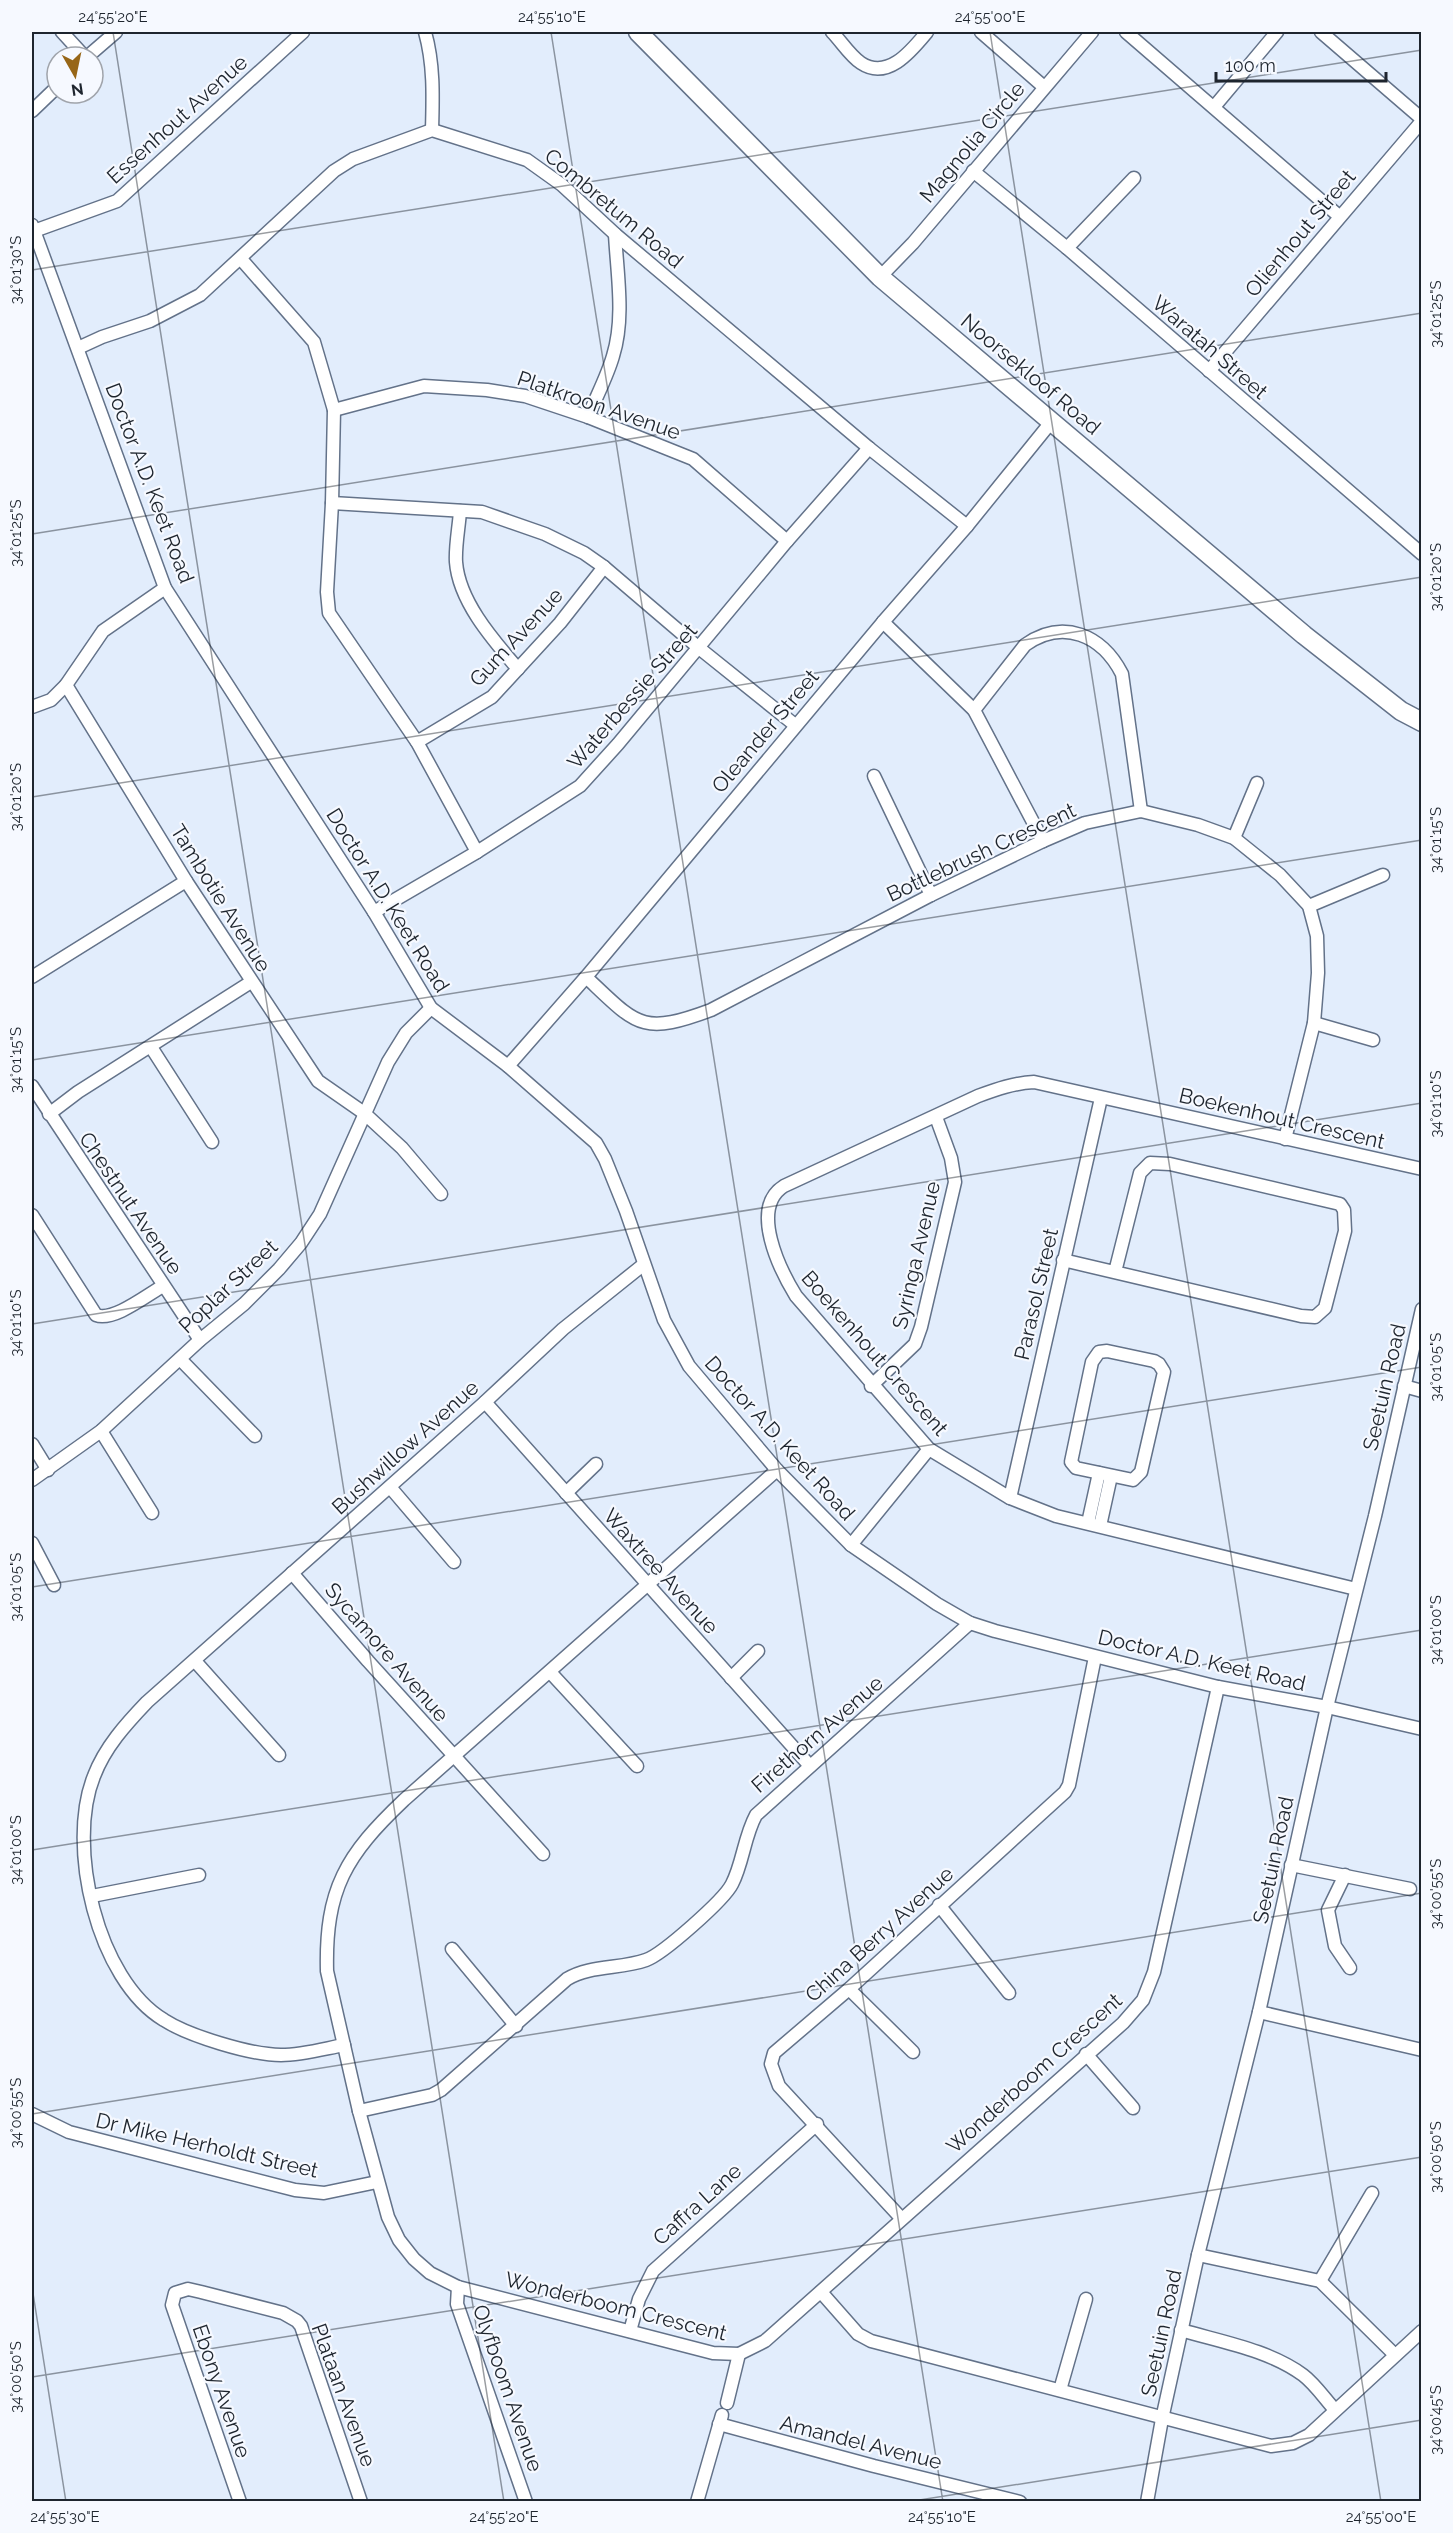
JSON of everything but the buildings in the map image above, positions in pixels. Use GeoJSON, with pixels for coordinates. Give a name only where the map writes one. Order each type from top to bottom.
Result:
{"type":"FeatureCollection","features":[{"type":"Feature","properties":{"kind":"street"},"geometry":{"type":"LineString","coordinates":[[62,32],[74,45]]}},
{"type":"Feature","properties":{"kind":"street"},"geometry":{"type":"LineString","coordinates":[[100,45],[116,32]]}},
{"type":"Feature","properties":{"kind":"street","name":"Essenhout Avenue"},"geometry":{"type":"LineString","coordinates":[[33,228],[117,201],[303,32]]}},
{"type":"Feature","properties":{"kind":"street"},"geometry":{"type":"LineString","coordinates":[[78,348],[102,337],[150,321],[200,295],[334,171],[360,156],[432,130],[433,74],[431,53],[425,32]]}},
{"type":"Feature","properties":{"kind":"street","name":"Noorsekloof Road"},"geometry":{"type":"LineString","coordinates":[[638,32],[880,277],[1304,635],[1401,711],[1422,722]]}},
{"type":"Feature","properties":{"kind":"street"},"geometry":{"type":"LineString","coordinates":[[832,32],[859,62],[875,68],[899,62],[927,32]]}},
{"type":"Feature","properties":{"kind":"street"},"geometry":{"type":"LineString","coordinates":[[981,32],[1044,87]]}},
{"type":"Feature","properties":{"kind":"street","name":"Magnolia Circle"},"geometry":{"type":"LineString","coordinates":[[880,277],[913,243],[1092,32]]}},
{"type":"Feature","properties":{"kind":"street"},"geometry":{"type":"LineString","coordinates":[[1126,32],[1339,216]]}},
{"type":"Feature","properties":{"kind":"street"},"geometry":{"type":"LineString","coordinates":[[1214,107],[1277,32]]}},
{"type":"Feature","properties":{"kind":"street"},"geometry":{"type":"LineString","coordinates":[[1330,34],[1422,120]]}},
{"type":"Feature","properties":{"kind":"street"},"geometry":{"type":"LineString","coordinates":[[32,111],[45,99]]}},
{"type":"Feature","properties":{"kind":"street","name":"Olienhout Street"},"geometry":{"type":"LineString","coordinates":[[1209,371],[1422,120]]}},
{"type":"Feature","properties":{"kind":"street","name":"Combretum Road"},"geometry":{"type":"LineString","coordinates":[[432,130],[527,160],[562,185],[615,234],[869,448],[967,526]]}},
{"type":"Feature","properties":{"kind":"street","name":"Waratah Street"},"geometry":{"type":"LineString","coordinates":[[973,171],[1067,248],[1422,554]]}},
{"type":"Feature","properties":{"kind":"street"},"geometry":{"type":"LineString","coordinates":[[1067,248],[1134,178]]}},
{"type":"Feature","properties":{"kind":"street","name":"Doctor A.D. Keet Road"},"geometry":{"type":"LineString","coordinates":[[33,228],[165,588],[374,912],[431,1008],[508,1066],[596,1143],[626,1211],[664,1320],[689,1366],[777,1470],[851,1545],[970,1623],[1218,1687],[1327,1707],[1422,1729]]}},
{"type":"Feature","properties":{"kind":"street"},"geometry":{"type":"LineString","coordinates":[[588,417],[613,356],[618,336],[619,307],[615,234]]}},
{"type":"Feature","properties":{"kind":"street"},"geometry":{"type":"LineString","coordinates":[[241,259],[314,342],[334,410],[327,592],[329,613],[417,742],[477,852]]}},
{"type":"Feature","properties":{"kind":"street","name":"Platkroon Avenue"},"geometry":{"type":"LineString","coordinates":[[334,410],[424,386],[456,387],[525,396],[588,417],[693,459],[787,541]]}},
{"type":"Feature","properties":{"kind":"street","name":"Oleander Street"},"geometry":{"type":"LineString","coordinates":[[508,1066],[586,977],[882,622],[967,526],[1052,421]]}},
{"type":"Feature","properties":{"kind":"street","name":"Waterbessie Street"},"geometry":{"type":"LineString","coordinates":[[374,912],[477,852],[580,786],[699,648],[787,541],[869,448]]}},
{"type":"Feature","properties":{"kind":"street"},"geometry":{"type":"LineString","coordinates":[[332,503],[482,512],[545,534],[584,553],[604,567],[699,648],[795,725]]}},
{"type":"Feature","properties":{"kind":"street"},"geometry":{"type":"LineString","coordinates":[[460,511],[456,562],[461,584],[493,642],[518,669]]}},
{"type":"Feature","properties":{"kind":"street","name":"Gum Avenue"},"geometry":{"type":"LineString","coordinates":[[417,742],[492,698],[560,623],[604,567]]}},
{"type":"Feature","properties":{"kind":"street"},"geometry":{"type":"LineString","coordinates":[[32,707],[51,700],[66,685],[103,631],[165,588]]}},
{"type":"Feature","properties":{"kind":"street"},"geometry":{"type":"LineString","coordinates":[[882,622],[974,710],[1043,841]]}},
{"type":"Feature","properties":{"kind":"street"},"geometry":{"type":"LineString","coordinates":[[974,710],[1025,645],[1032,640],[1067,631],[1086,637],[1111,657],[1122,674],[1141,811]]}},
{"type":"Feature","properties":{"kind":"street","name":"Tambotie Avenue"},"geometry":{"type":"LineString","coordinates":[[66,685],[186,881],[318,1081],[364,1113]]}},
{"type":"Feature","properties":{"kind":"street"},"geometry":{"type":"LineString","coordinates":[[874,776],[931,895]]}},
{"type":"Feature","properties":{"kind":"street"},"geometry":{"type":"LineString","coordinates":[[1234,838],[1257,783]]}},
{"type":"Feature","properties":{"kind":"street","name":"Bottlebrush Crescent"},"geometry":{"type":"LineString","coordinates":[[586,977],[629,1017],[645,1023],[663,1024],[687,1019],[711,1010],[931,895],[1043,841],[1085,823],[1141,811],[1198,825],[1234,838],[1280,875],[1309,906],[1317,936],[1318,973],[1314,1023],[1285,1138]]}},
{"type":"Feature","properties":{"kind":"street"},"geometry":{"type":"LineString","coordinates":[[1309,906],[1383,875]]}},
{"type":"Feature","properties":{"kind":"street"},"geometry":{"type":"LineString","coordinates":[[32,977],[186,881]]}},
{"type":"Feature","properties":{"kind":"street"},"geometry":{"type":"LineString","coordinates":[[49,1114],[78,1092],[251,982]]}},
{"type":"Feature","properties":{"kind":"street","name":"Poplar Street"},"geometry":{"type":"LineString","coordinates":[[32,1480],[101,1431],[200,1340],[244,1304],[301,1243],[320,1214],[388,1062],[406,1033],[431,1008]]}},
{"type":"Feature","properties":{"kind":"street"},"geometry":{"type":"LineString","coordinates":[[1314,1023],[1373,1040]]}},
{"type":"Feature","properties":{"kind":"street"},"geometry":{"type":"LineString","coordinates":[[151,1047],[212,1142]]}},
{"type":"Feature","properties":{"kind":"street","name":"Boekenhout Crescent"},"geometry":{"type":"LineString","coordinates":[[1356,1589],[1056,1516],[1010,1498],[928,1449],[871,1386],[796,1296],[780,1270],[769,1231],[768,1211],[778,1191],[784,1185],[978,1096],[1004,1086],[1022,1083],[1035,1083],[1422,1169]]}},
{"type":"Feature","properties":{"kind":"street","name":"Chestnut Avenue"},"geometry":{"type":"LineString","coordinates":[[32,1086],[200,1340]]}},
{"type":"Feature","properties":{"kind":"street","name":"Parasol Street"},"geometry":{"type":"LineString","coordinates":[[1010,1498],[1101,1098]]}},
{"type":"Feature","properties":{"kind":"street"},"geometry":{"type":"LineString","coordinates":[[364,1113],[402,1148],[441,1194]]}},
{"type":"Feature","properties":{"kind":"street","name":"Syringa Avenue"},"geometry":{"type":"LineString","coordinates":[[871,1386],[911,1350],[921,1327],[955,1182],[951,1158],[936,1117]]}},
{"type":"Feature","properties":{"kind":"street"},"geometry":{"type":"LineString","coordinates":[[1063,1260],[1301,1316],[1315,1317],[1325,1308],[1345,1231],[1344,1210],[1340,1204],[1247,1181],[1170,1164],[1150,1163],[1140,1173],[1115,1272]]}},
{"type":"Feature","properties":{"kind":"street"},"geometry":{"type":"LineString","coordinates":[[32,1215],[96,1315],[102,1317],[114,1315],[163,1286]]}},
{"type":"Feature","properties":{"kind":"street","name":"Bushwillow Avenue"},"geometry":{"type":"LineString","coordinates":[[344,2045],[277,2055],[188,2033],[161,2019],[142,2001],[110,1958],[92,1896],[84,1842],[87,1799],[94,1775],[108,1749],[132,1718],[485,1402],[563,1329],[643,1265]]}},
{"type":"Feature","properties":{"kind":"street","name":"Seetuin Road"},"geometry":{"type":"LineString","coordinates":[[1147,2502],[1162,2419],[1198,2255],[1259,2012],[1327,1707],[1375,1516],[1422,1309]]}},
{"type":"Feature","properties":{"kind":"street"},"geometry":{"type":"LineString","coordinates":[[1107,1351],[1154,1361],[1160,1364],[1164,1372],[1141,1472],[1133,1480],[1105,1475],[1074,1468],[1071,1459],[1092,1362],[1100,1352],[1107,1351]]}},
{"type":"Feature","properties":{"kind":"street"},"geometry":{"type":"LineString","coordinates":[[180,1359],[255,1437]]}},
{"type":"Feature","properties":{"kind":"street"},"geometry":{"type":"LineString","coordinates":[[1404,1386],[1422,1391]]}},
{"type":"Feature","properties":{"kind":"street","name":"Waxtree Avenue"},"geometry":{"type":"LineString","coordinates":[[485,1402],[810,1766]]}},
{"type":"Feature","properties":{"kind":"street"},"geometry":{"type":"LineString","coordinates":[[101,1431],[152,1513]]}},
{"type":"Feature","properties":{"kind":"street"},"geometry":{"type":"LineString","coordinates":[[32,1444],[48,1470]]}},
{"type":"Feature","properties":{"kind":"street"},"geometry":{"type":"LineString","coordinates":[[851,1545],[928,1449]]}},
{"type":"Feature","properties":{"kind":"street"},"geometry":{"type":"LineString","coordinates":[[566,1493],[596,1464]]}},
{"type":"Feature","properties":{"kind":"street","name":"Wonderboom Crescent"},"geometry":{"type":"LineString","coordinates":[[777,1470],[377,1825],[354,1854],[337,1889],[333,1900],[327,1971],[377,2182],[388,2217],[405,2250],[430,2273],[458,2287],[694,2349],[725,2355],[740,2354],[765,2341],[1133,2013],[1150,1986],[1218,1687]]}},
{"type":"Feature","properties":{"kind":"street"},"geometry":{"type":"LineString","coordinates":[[1094,1525],[1105,1475]]}},
{"type":"Feature","properties":{"kind":"street"},"geometry":{"type":"LineString","coordinates":[[390,1487],[454,1562]]}},
{"type":"Feature","properties":{"kind":"street"},"geometry":{"type":"LineString","coordinates":[[32,1544],[54,1585]]}},
{"type":"Feature","properties":{"kind":"street","name":"Sycamore Avenue"},"geometry":{"type":"LineString","coordinates":[[292,1573],[454,1756]]}},
{"type":"Feature","properties":{"kind":"street","name":"Firethorn Avenue"},"geometry":{"type":"LineString","coordinates":[[359,2111],[432,2095],[458,2077],[575,1974],[625,1966],[649,1959],[665,1949],[731,1887],[756,1815],[970,1623]]}},
{"type":"Feature","properties":{"kind":"street"},"geometry":{"type":"LineString","coordinates":[[731,1678],[758,1651]]}},
{"type":"Feature","properties":{"kind":"street","name":"China Berry Avenue"},"geometry":{"type":"LineString","coordinates":[[901,2218],[779,2086],[772,2071],[772,2060],[780,2046],[849,1989],[1065,1792],[1069,1785],[1095,1657]]}},
{"type":"Feature","properties":{"kind":"street"},"geometry":{"type":"LineString","coordinates":[[195,1661],[279,1755]]}},
{"type":"Feature","properties":{"kind":"street"},"geometry":{"type":"LineString","coordinates":[[550,1672],[638,1767]]}},
{"type":"Feature","properties":{"kind":"street"},"geometry":{"type":"LineString","coordinates":[[454,1756],[543,1854]]}},
{"type":"Feature","properties":{"kind":"street"},"geometry":{"type":"LineString","coordinates":[[1292,1865],[1410,1889]]}},
{"type":"Feature","properties":{"kind":"street"},"geometry":{"type":"LineString","coordinates":[[92,1896],[199,1875]]}},
{"type":"Feature","properties":{"kind":"street"},"geometry":{"type":"LineString","coordinates":[[1345,1875],[1328,1910],[1336,1961],[1350,1968]]}},
{"type":"Feature","properties":{"kind":"street"},"geometry":{"type":"LineString","coordinates":[[939,1905],[1009,1993]]}},
{"type":"Feature","properties":{"kind":"street"},"geometry":{"type":"LineString","coordinates":[[452,1949],[516,2026]]}},
{"type":"Feature","properties":{"kind":"street"},"geometry":{"type":"LineString","coordinates":[[849,1989],[913,2052]]}},
{"type":"Feature","properties":{"kind":"street"},"geometry":{"type":"LineString","coordinates":[[1259,2012],[1422,2050]]}},
{"type":"Feature","properties":{"kind":"street"},"geometry":{"type":"LineString","coordinates":[[1086,2054],[1133,2108]]}},
{"type":"Feature","properties":{"kind":"street","name":"Dr Mike Herholdt Street"},"geometry":{"type":"LineString","coordinates":[[32,2114],[69,2132],[295,2190],[324,2193],[377,2182]]}},
{"type":"Feature","properties":{"kind":"street","name":"Caffra Lane"},"geometry":{"type":"LineString","coordinates":[[630,2331],[639,2299],[653,2271],[816,2124]]}},
{"type":"Feature","properties":{"kind":"street"},"geometry":{"type":"LineString","coordinates":[[1320,2281],[1372,2193]]}},
{"type":"Feature","properties":{"kind":"street"},"geometry":{"type":"LineString","coordinates":[[1198,2255],[1320,2281],[1395,2355]]}},
{"type":"Feature","properties":{"kind":"street","name":"Olyfboom Avenue"},"geometry":{"type":"LineString","coordinates":[[458,2287],[457,2304],[526,2502]]}},
{"type":"Feature","properties":{"kind":"street","name":"Plataan Avenue"},"geometry":{"type":"LineString","coordinates":[[175,2293],[182,2290],[194,2290],[283,2313],[297,2321],[301,2326],[361,2502]]}},
{"type":"Feature","properties":{"kind":"street"},"geometry":{"type":"LineString","coordinates":[[821,2292],[858,2334],[871,2341],[1271,2446],[1300,2440],[1309,2435],[1422,2331]]}},
{"type":"Feature","properties":{"kind":"street","name":"Ebony Avenue"},"geometry":{"type":"LineString","coordinates":[[175,2293],[172,2299],[173,2309],[240,2502]]}},
{"type":"Feature","properties":{"kind":"street"},"geometry":{"type":"LineString","coordinates":[[1060,2390],[1086,2299]]}},
{"type":"Feature","properties":{"kind":"street"},"geometry":{"type":"LineString","coordinates":[[1181,2330],[1255,2352],[1287,2366],[1305,2376],[1335,2410]]}},
{"type":"Feature","properties":{"kind":"street"},"geometry":{"type":"LineString","coordinates":[[697,2502],[740,2354]]}},
{"type":"Feature","properties":{"kind":"street","name":"Amandel Avenue"},"geometry":{"type":"LineString","coordinates":[[723,2414],[874,2466],[1020,2502]]}}]}
